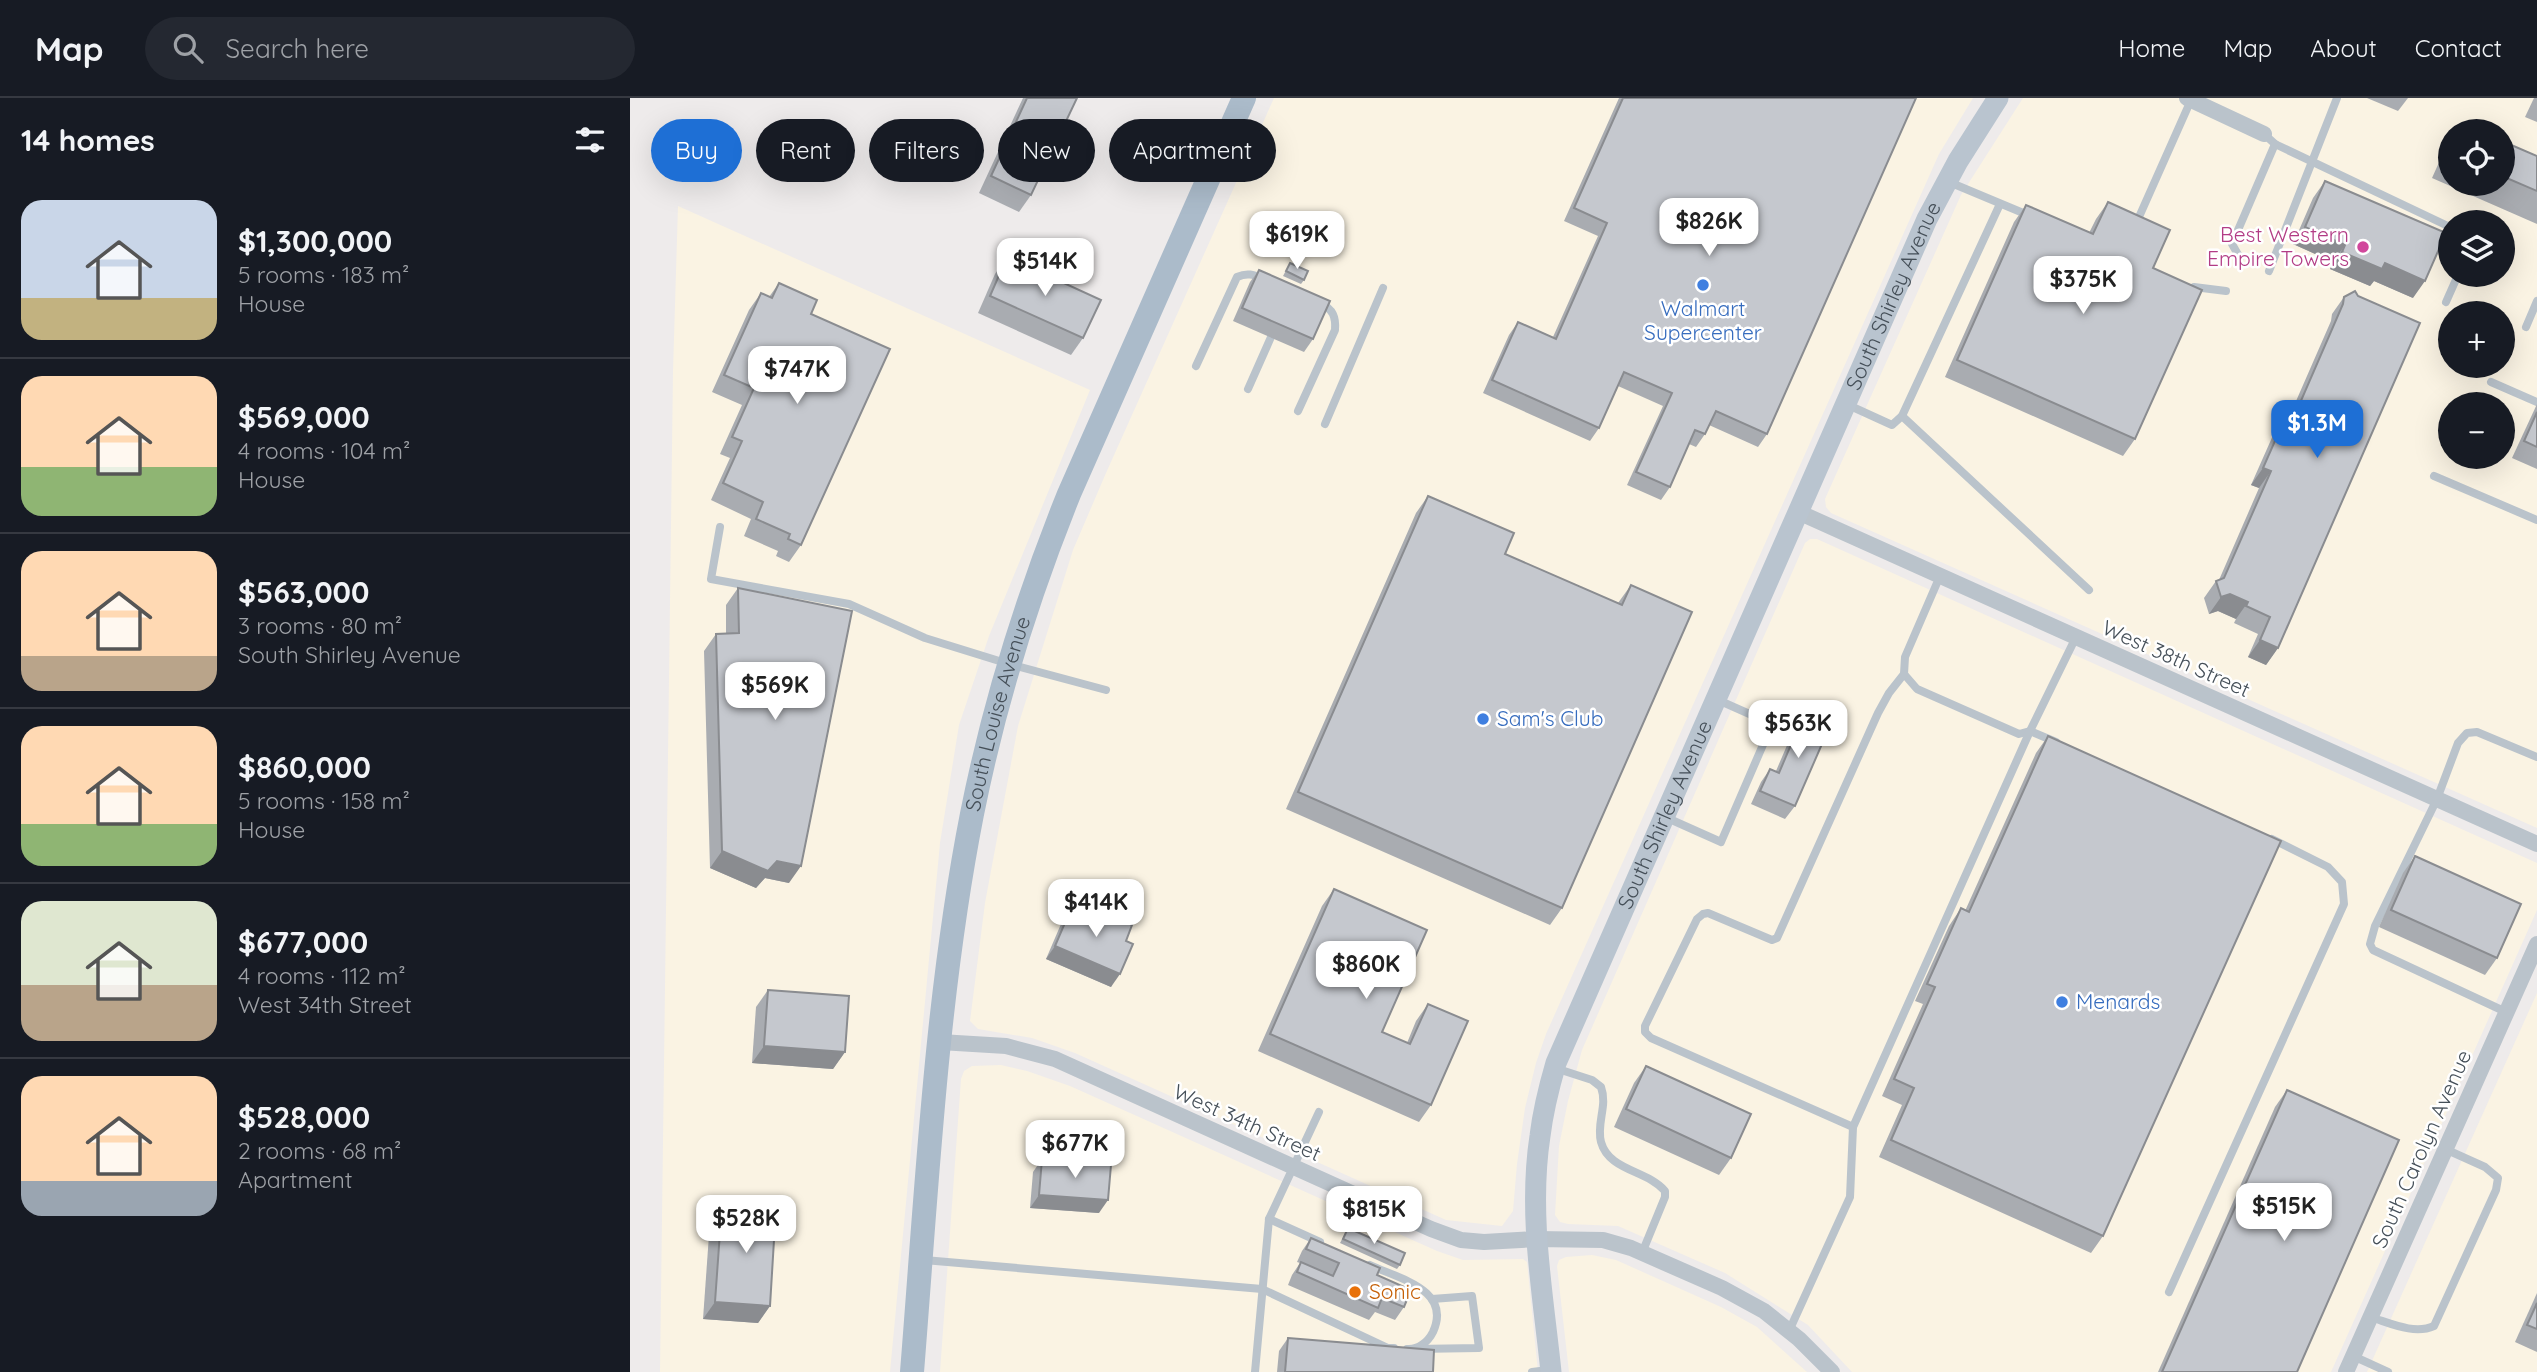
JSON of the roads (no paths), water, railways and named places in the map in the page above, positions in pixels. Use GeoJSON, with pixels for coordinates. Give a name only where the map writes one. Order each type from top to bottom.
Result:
{"type":"FeatureCollection","features":[{"type":"Feature","properties":{"kind":"main road","name":"South Louise Avenue"},"geometry":{"type":"LineString","coordinates":[[912,1372],[940,1042],[956,911],[972,813],[1009,664],[1046,550],[1069,494],[1244,98]]}},
{"type":"Feature","properties":{"kind":"street","name":"South Shirley Avenue"},"geometry":{"type":"LineString","coordinates":[[1545,1371],[1536,1239],[1536,1190],[1539,1139],[1555,1068],[1663,816],[1927,219],[1998,98]]}},
{"type":"Feature","properties":{"kind":"street"},"geometry":{"type":"LineString","coordinates":[[2189,99],[2269,139]]}},
{"type":"Feature","properties":{"kind":"street","name":"West 38th Street"},"geometry":{"type":"LineString","coordinates":[[1798,512],[2537,844]]}},
{"type":"Feature","properties":{"kind":"street","name":"South Carolyn Avenue"},"geometry":{"type":"LineString","coordinates":[[2346,1372],[2506,1012],[2535,954]]}},
{"type":"Feature","properties":{"kind":"street","name":"West 34th Street"},"geometry":{"type":"LineString","coordinates":[[940,1042],[1006,1046],[1055,1059],[1431,1229],[1461,1240],[1603,1240],[1642,1252],[1722,1288],[1764,1311],[1832,1372]]}},
{"type":"Feature","properties":{"kind":"lane"},"geometry":{"type":"LineString","coordinates":[[2269,271],[2337,98]]}},
{"type":"Feature","properties":{"kind":"lane"},"geometry":{"type":"LineString","coordinates":[[2131,235],[2189,99]]}},
{"type":"Feature","properties":{"kind":"lane"},"geometry":{"type":"LineString","coordinates":[[2241,258],[2232,244],[2269,139],[2311,162],[2438,221]]}},
{"type":"Feature","properties":{"kind":"lane"},"geometry":{"type":"LineString","coordinates":[[1947,181],[2036,218]]}},
{"type":"Feature","properties":{"kind":"lane"},"geometry":{"type":"LineString","coordinates":[[1846,404],[1892,425],[1902,416],[2000,204]]}},
{"type":"Feature","properties":{"kind":"lane"},"geometry":{"type":"LineString","coordinates":[[1196,366],[1237,278],[1252,274],[1272,283]]}},
{"type":"Feature","properties":{"kind":"lane"},"geometry":{"type":"LineString","coordinates":[[2188,285],[2199,289],[2226,291]]}},
{"type":"Feature","properties":{"kind":"lane"},"geometry":{"type":"LineString","coordinates":[[1325,424],[1383,288]]}},
{"type":"Feature","properties":{"kind":"lane"},"geometry":{"type":"LineString","coordinates":[[2526,327],[2537,301]]}},
{"type":"Feature","properties":{"kind":"lane"},"geometry":{"type":"LineString","coordinates":[[1298,411],[1335,330],[1336,318],[1329,308],[1316,302]]}},
{"type":"Feature","properties":{"kind":"lane"},"geometry":{"type":"LineString","coordinates":[[1248,389],[1271,337]]}},
{"type":"Feature","properties":{"kind":"lane"},"geometry":{"type":"LineString","coordinates":[[2491,382],[2537,402]]}},
{"type":"Feature","properties":{"kind":"lane"},"geometry":{"type":"LineString","coordinates":[[1902,416],[2089,590]]}},
{"type":"Feature","properties":{"kind":"lane"},"geometry":{"type":"LineString","coordinates":[[2434,476],[2537,520]]}},
{"type":"Feature","properties":{"kind":"lane"},"geometry":{"type":"LineString","coordinates":[[720,527],[711,579],[849,604],[925,638],[1106,690]]}},
{"type":"Feature","properties":{"kind":"lane"},"geometry":{"type":"LineString","coordinates":[[1853,1127],[1651,1038],[1645,1026],[1697,919],[1703,914],[1708,913],[1772,940],[1777,938],[1878,713],[1904,674],[1905,657],[1940,576]]}},
{"type":"Feature","properties":{"kind":"lane"},"geometry":{"type":"LineString","coordinates":[[1789,1331],[1850,1197],[1853,1127],[2030,731],[2076,637]]}},
{"type":"Feature","properties":{"kind":"lane"},"geometry":{"type":"LineString","coordinates":[[1904,674],[1917,689],[2019,734],[2030,731],[2067,747]]}},
{"type":"Feature","properties":{"kind":"lane"},"geometry":{"type":"LineString","coordinates":[[1663,816],[1721,842],[1772,724],[1715,699]]}},
{"type":"Feature","properties":{"kind":"lane"},"geometry":{"type":"LineString","coordinates":[[2506,1012],[2373,950],[2370,944],[2375,926],[2437,799],[2458,743],[2467,733],[2477,732],[2537,757]]}},
{"type":"Feature","properties":{"kind":"lane"},"geometry":{"type":"LineString","coordinates":[[2169,1292],[2344,904],[2342,882],[2328,867],[2266,836]]}},
{"type":"Feature","properties":{"kind":"lane"},"geometry":{"type":"LineString","coordinates":[[1555,1068],[1592,1080],[1601,1087],[1604,1102],[1600,1136],[1606,1154],[1613,1161],[1652,1180],[1665,1191],[1665,1197],[1642,1252]]}},
{"type":"Feature","properties":{"kind":"lane"},"geometry":{"type":"LineString","coordinates":[[1255,1372],[1269,1219],[1319,1112]]}},
{"type":"Feature","properties":{"kind":"lane"},"geometry":{"type":"LineString","coordinates":[[2370,1317],[2415,1330],[2434,1326],[2496,1190],[2498,1178],[2485,1167],[2445,1150]]}},
{"type":"Feature","properties":{"kind":"lane"},"geometry":{"type":"LineString","coordinates":[[1269,1219],[1330,1247]]}},
{"type":"Feature","properties":{"kind":"lane"},"geometry":{"type":"LineString","coordinates":[[921,1260],[1262,1289],[1388,1348],[1479,1349],[1472,1296],[1433,1299]]}},
{"type":"Feature","properties":{"kind":"lane"},"geometry":{"type":"LineString","coordinates":[[1367,1264],[1428,1292],[1437,1305],[1436,1324],[1429,1340],[1412,1349]]}},
{"type":"Feature","properties":{"kind":"lane"},"geometry":{"type":"LineString","coordinates":[[2353,1356],[2388,1372]]}},
{"type":"Feature","properties":{"kind":"place","name":"Best Western Empire Towers"},"geometry":{"type":"Point","coordinates":[2363,247]}},
{"type":"Feature","properties":{"kind":"place","name":"Walmart Supercenter"},"geometry":{"type":"Point","coordinates":[1703,285]}},
{"type":"Feature","properties":{"kind":"place","name":"Sam's Club"},"geometry":{"type":"Point","coordinates":[1483,719]}},
{"type":"Feature","properties":{"kind":"place","name":"Menards"},"geometry":{"type":"Point","coordinates":[2062,1002]}},
{"type":"Feature","properties":{"kind":"place","name":"Sonic"},"geometry":{"type":"Point","coordinates":[1355,1292]}}]}
